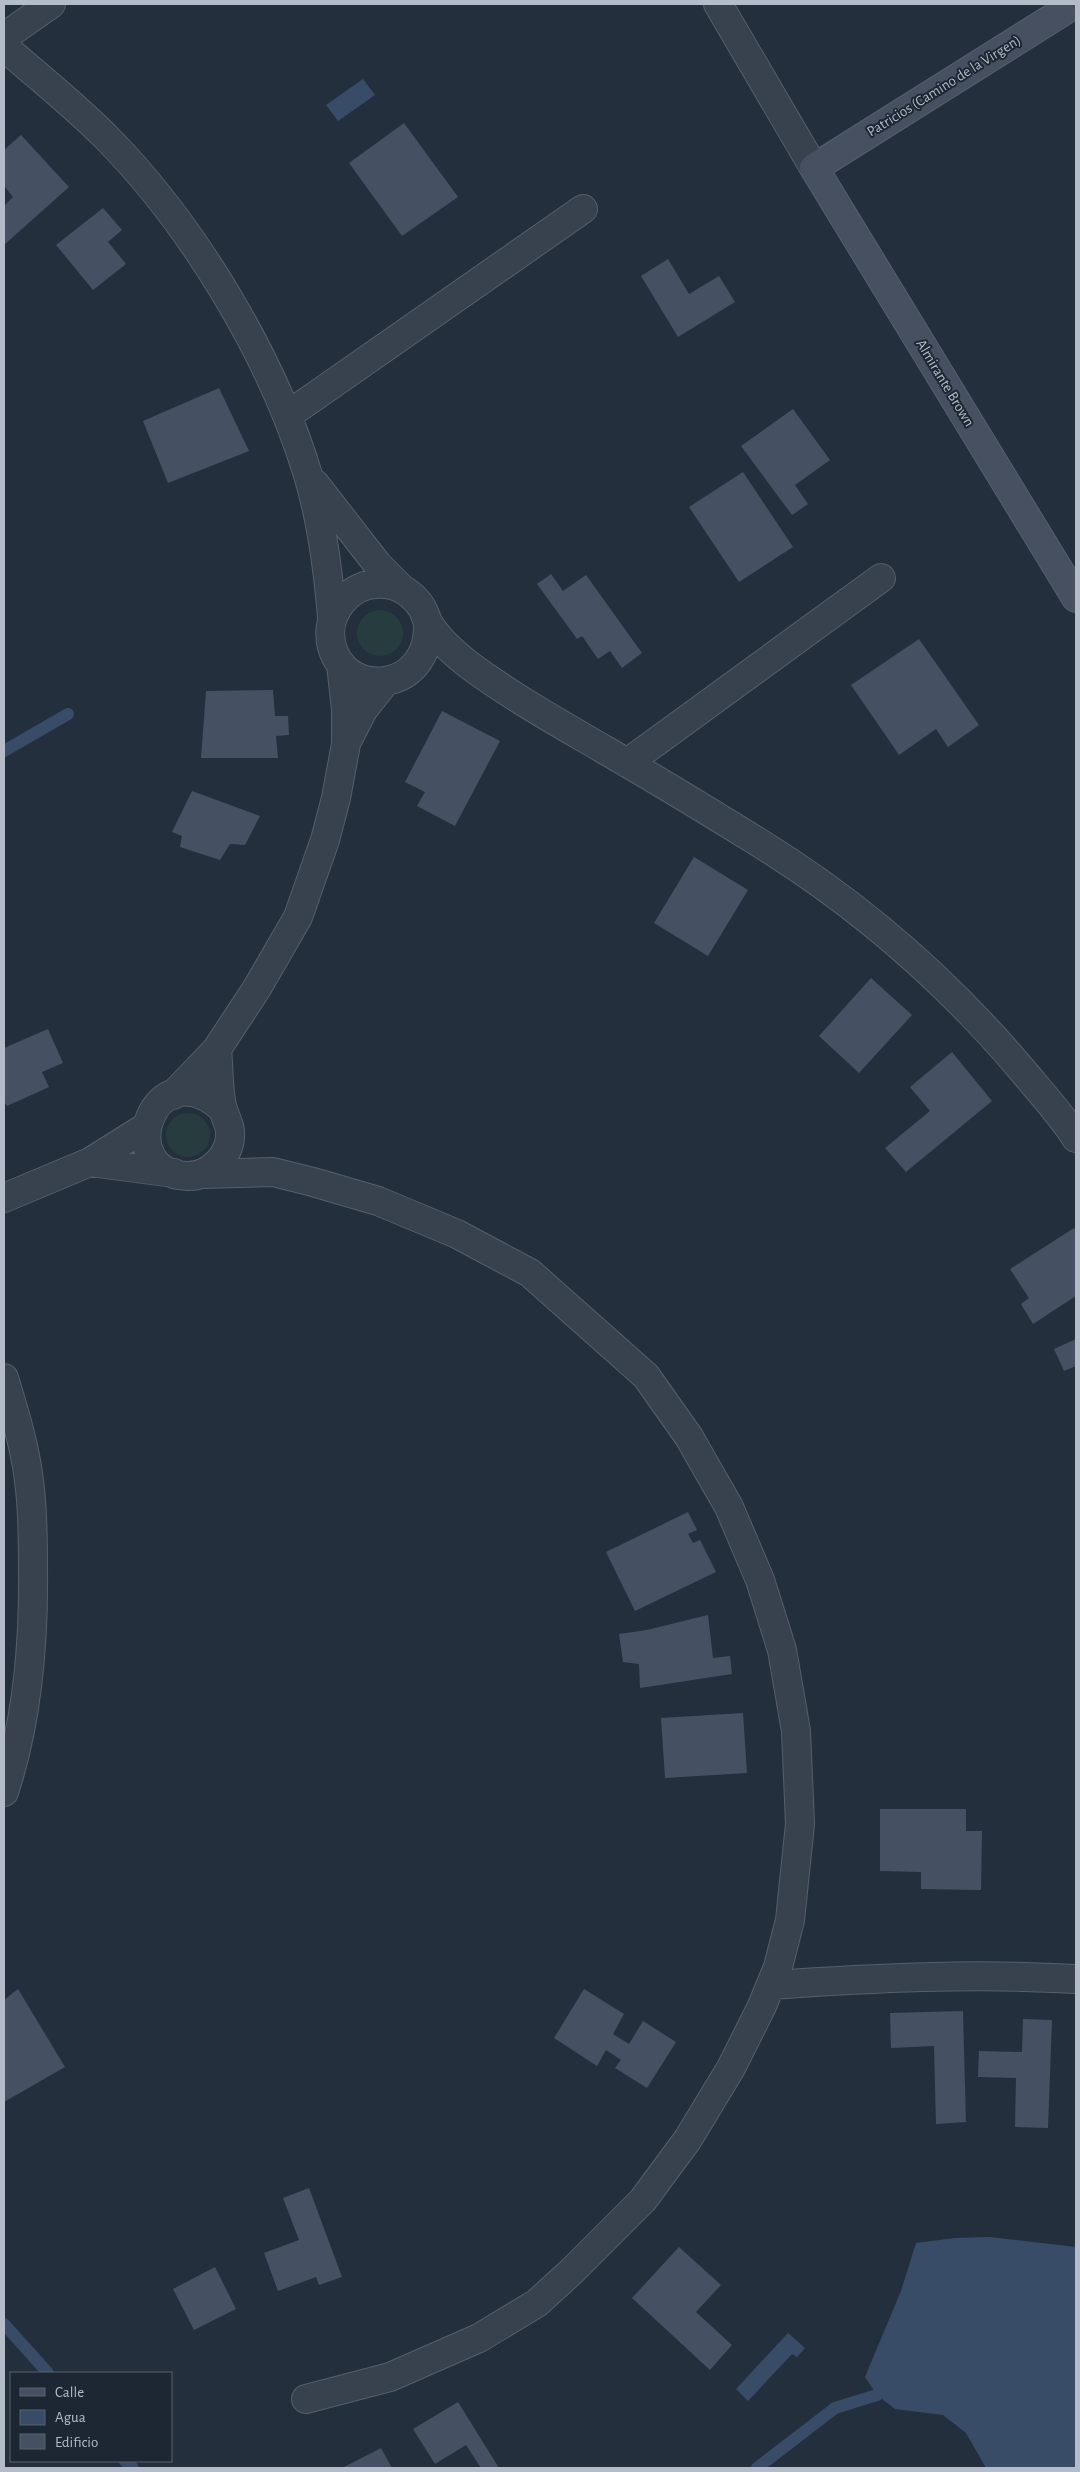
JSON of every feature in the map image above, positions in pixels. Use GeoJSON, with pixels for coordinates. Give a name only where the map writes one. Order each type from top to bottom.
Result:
{"type":"FeatureCollection","features":[{"type":"Feature","properties":{"kind":"street"},"geometry":{"type":"LineString","coordinates":[[4,37],[51,4]]}},
{"type":"Feature","properties":{"kind":"street"},"geometry":{"type":"LineString","coordinates":[[718,4],[814,168]]}},
{"type":"Feature","properties":{"kind":"street","name":"Patricios (Camino de la Virgen)"},"geometry":{"type":"LineString","coordinates":[[814,168],[1075,4]]}},
{"type":"Feature","properties":{"kind":"street"},"geometry":{"type":"LineString","coordinates":[[4,47],[106,137],[168,208],[244,324],[288,415],[309,476],[327,562],[332,617],[330,632],[332,649],[341,664],[353,674],[368,680],[385,682],[401,677],[415,667],[440,661],[466,663]]}},
{"type":"Feature","properties":{"kind":"street","name":"Almirante Brown"},"geometry":{"type":"LineString","coordinates":[[814,168],[1076,598]]}},
{"type":"Feature","properties":{"kind":"street"},"geometry":{"type":"LineString","coordinates":[[288,415],[583,208]]}},
{"type":"Feature","properties":{"kind":"street"},"geometry":{"type":"LineString","coordinates":[[309,476],[378,565],[418,602],[428,623],[441,639],[466,663],[537,710],[762,844],[869,920],[982,1023],[1065,1120],[1076,1138]]}},
{"type":"Feature","properties":{"kind":"street"},"geometry":{"type":"LineString","coordinates":[[627,763],[881,578]]}},
{"type":"Feature","properties":{"kind":"street"},"geometry":{"type":"LineString","coordinates":[[332,617],[341,602],[353,591],[368,585],[384,583],[400,587]]}},
{"type":"Feature","properties":{"kind":"street"},"geometry":{"type":"LineString","coordinates":[[415,667],[429,639],[428,623]]}},
{"type":"Feature","properties":{"kind":"street"},"geometry":{"type":"LineString","coordinates":[[174,1173],[161,1166],[151,1155],[146,1142],[146,1127],[151,1113],[160,1102],[173,1094],[217,1049],[257,988],[298,918],[325,840],[336,798],[346,744],[346,710],[341,664]]}},
{"type":"Feature","properties":{"kind":"street"},"geometry":{"type":"LineString","coordinates":[[346,744],[363,710],[385,682]]}},
{"type":"Feature","properties":{"kind":"street"},"geometry":{"type":"LineString","coordinates":[[202,1174],[222,1158],[229,1146],[217,1049]]}},
{"type":"Feature","properties":{"kind":"street"},"geometry":{"type":"LineString","coordinates":[[173,1094],[187,1091],[200,1093],[273,1172]]}},
{"type":"Feature","properties":{"kind":"street"},"geometry":{"type":"LineString","coordinates":[[4,1198],[90,1162],[146,1127]]}},
{"type":"Feature","properties":{"kind":"street"},"geometry":{"type":"LineString","coordinates":[[90,1162],[188,1176],[273,1172],[378,1201],[456,1234],[530,1273],[646,1376],[689,1437],[729,1507],[760,1580],[782,1650],[796,1731],[800,1824],[790,1920],[771,1985],[731,2068],[688,2139],[643,2200],[565,2278],[536,2303],[479,2338],[390,2377],[306,2399]]}},
{"type":"Feature","properties":{"kind":"street"},"geometry":{"type":"LineString","coordinates":[[4,1378],[17,1419],[29,1481],[33,1537],[34,1624],[26,1698],[4,1792]]}},
{"type":"Feature","properties":{"kind":"street"},"geometry":{"type":"LineString","coordinates":[[771,1985],[934,1975],[1018,1976],[1076,1980]]}},
{"type":"Feature","properties":{"kind":"green space"},"geometry":{"type":"Polygon","coordinates":[[[376,610],[384,610],[393,614],[399,620],[403,633],[399,646],[393,652],[384,656],[376,656],[367,652],[361,646],[357,637],[357,629],[361,620],[367,614],[376,610]]]}},
{"type":"Feature","properties":{"kind":"green space"},"geometry":{"type":"Polygon","coordinates":[[[188,1113],[200,1117],[206,1123],[210,1135],[206,1147],[200,1153],[188,1157],[176,1153],[170,1147],[166,1135],[170,1123],[176,1117],[188,1113]]]}},
{"type":"Feature","properties":{"kind":"water"},"geometry":{"type":"Polygon","coordinates":[[[363,79],[375,95],[338,121],[326,105],[363,79]]]}},
{"type":"Feature","properties":{"kind":"water"},"geometry":{"type":"Polygon","coordinates":[[[989,2237],[1076,2247],[1076,2468],[986,2468],[966,2433],[943,2415],[895,2409],[877,2395],[865,2377],[901,2291],[916,2243],[955,2238],[989,2237]]]}},
{"type":"Feature","properties":{"kind":"water"},"geometry":{"type":"Polygon","coordinates":[[[788,2333],[805,2348],[797,2357],[792,2354],[748,2401],[736,2389],[788,2333]]]}},
{"type":"Feature","properties":{"kind":"building"},"geometry":{"type":"Polygon","coordinates":[[[404,123],[458,197],[402,236],[349,163],[404,123]]]}},
{"type":"Feature","properties":{"kind":"building"},"geometry":{"type":"Polygon","coordinates":[[[21,135],[69,187],[4,245],[4,206],[13,197],[4,186],[4,150],[21,135]]]}},
{"type":"Feature","properties":{"kind":"building"},"geometry":{"type":"Polygon","coordinates":[[[103,208],[122,230],[108,242],[126,264],[93,290],[56,245],[103,208]]]}},
{"type":"Feature","properties":{"kind":"building"},"geometry":{"type":"Polygon","coordinates":[[[668,259],[689,294],[719,276],[735,302],[678,337],[641,276],[668,259]]]}},
{"type":"Feature","properties":{"kind":"building"},"geometry":{"type":"Polygon","coordinates":[[[219,388],[249,451],[168,483],[143,421],[219,388]]]}},
{"type":"Feature","properties":{"kind":"building"},"geometry":{"type":"Polygon","coordinates":[[[793,409],[830,460],[795,485],[808,504],[792,515],[741,446],[793,409]]]}},
{"type":"Feature","properties":{"kind":"building"},"geometry":{"type":"Polygon","coordinates":[[[743,472],[793,547],[739,582],[689,507],[743,472]]]}},
{"type":"Feature","properties":{"kind":"building"},"geometry":{"type":"Polygon","coordinates":[[[551,574],[563,591],[586,575],[642,653],[622,668],[610,651],[598,659],[582,636],[577,639],[537,584],[551,574]]]}},
{"type":"Feature","properties":{"kind":"building"},"geometry":{"type":"Polygon","coordinates":[[[919,639],[979,725],[948,747],[936,729],[899,755],[851,685],[919,639]]]}},
{"type":"Feature","properties":{"kind":"building"},"geometry":{"type":"Polygon","coordinates":[[[273,690],[275,716],[288,716],[289,735],[276,736],[278,758],[201,758],[206,691],[273,690]]]}},
{"type":"Feature","properties":{"kind":"building"},"geometry":{"type":"Polygon","coordinates":[[[442,711],[500,741],[455,826],[417,806],[425,792],[405,782],[442,711]]]}},
{"type":"Feature","properties":{"kind":"building"},"geometry":{"type":"Polygon","coordinates":[[[192,791],[260,816],[245,845],[230,844],[220,860],[180,847],[182,836],[172,832],[192,791]]]}},
{"type":"Feature","properties":{"kind":"building"},"geometry":{"type":"Polygon","coordinates":[[[694,857],[748,890],[708,956],[654,923],[694,857]]]}},
{"type":"Feature","properties":{"kind":"building"},"geometry":{"type":"Polygon","coordinates":[[[871,978],[912,1015],[859,1073],[819,1036],[871,978]]]}},
{"type":"Feature","properties":{"kind":"building"},"geometry":{"type":"Polygon","coordinates":[[[48,1029],[63,1063],[42,1072],[49,1087],[7,1106],[4,1102],[4,1048],[48,1029]]]}},
{"type":"Feature","properties":{"kind":"building"},"geometry":{"type":"Polygon","coordinates":[[[952,1052],[992,1101],[906,1172],[885,1148],[930,1111],[910,1087],[952,1052]]]}},
{"type":"Feature","properties":{"kind":"building"},"geometry":{"type":"Polygon","coordinates":[[[1074,1228],[1076,1231],[1076,1296],[1033,1324],[1021,1304],[1029,1298],[1010,1269],[1074,1228]]]}},
{"type":"Feature","properties":{"kind":"building"},"geometry":{"type":"Polygon","coordinates":[[[1076,1339],[1076,1366],[1064,1371],[1054,1349],[1076,1339]]]}},
{"type":"Feature","properties":{"kind":"building"},"geometry":{"type":"Polygon","coordinates":[[[688,1512],[697,1530],[688,1534],[693,1543],[700,1540],[716,1572],[635,1611],[606,1552],[688,1512]]]}},
{"type":"Feature","properties":{"kind":"building"},"geometry":{"type":"Polygon","coordinates":[[[708,1615],[713,1658],[730,1656],[732,1674],[640,1688],[639,1664],[623,1662],[619,1634],[647,1630],[708,1615]]]}},
{"type":"Feature","properties":{"kind":"building"},"geometry":{"type":"Polygon","coordinates":[[[743,1713],[747,1773],[665,1778],[661,1718],[743,1713]]]}},
{"type":"Feature","properties":{"kind":"building"},"geometry":{"type":"Polygon","coordinates":[[[880,1809],[966,1809],[966,1831],[982,1831],[981,1890],[921,1889],[921,1872],[880,1871],[880,1809]]]}},
{"type":"Feature","properties":{"kind":"building"},"geometry":{"type":"Polygon","coordinates":[[[18,1989],[65,2067],[4,2102],[4,2000],[18,1989]]]}},
{"type":"Feature","properties":{"kind":"building"},"geometry":{"type":"Polygon","coordinates":[[[584,1989],[624,2014],[613,2034],[629,2044],[643,2021],[676,2042],[647,2088],[615,2068],[621,2060],[606,2050],[597,2066],[554,2038],[584,1989]]]}},
{"type":"Feature","properties":{"kind":"building"},"geometry":{"type":"Polygon","coordinates":[[[963,2011],[966,2122],[936,2124],[934,2046],[891,2048],[890,2013],[963,2011]]]}},
{"type":"Feature","properties":{"kind":"building"},"geometry":{"type":"Polygon","coordinates":[[[1023,2019],[1052,2020],[1048,2128],[1015,2127],[1016,2078],[978,2077],[979,2051],[1022,2052],[1023,2019]]]}},
{"type":"Feature","properties":{"kind":"building"},"geometry":{"type":"Polygon","coordinates":[[[309,2188],[342,2277],[319,2285],[316,2277],[278,2291],[264,2253],[299,2240],[283,2198],[309,2188]]]}},
{"type":"Feature","properties":{"kind":"building"},"geometry":{"type":"Polygon","coordinates":[[[679,2247],[721,2285],[696,2312],[732,2345],[710,2370],[632,2298],[679,2247]]]}},
{"type":"Feature","properties":{"kind":"building"},"geometry":{"type":"Polygon","coordinates":[[[215,2267],[236,2309],[194,2330],[173,2289],[215,2267]]]}},
{"type":"Feature","properties":{"kind":"building"},"geometry":{"type":"Polygon","coordinates":[[[458,2402],[499,2468],[481,2468],[466,2445],[435,2464],[413,2429],[458,2402]]]}},
{"type":"Feature","properties":{"kind":"building"},"geometry":{"type":"Polygon","coordinates":[[[381,2448],[392,2468],[342,2468],[381,2448]]]}},
{"type":"Feature","properties":{"kind":"waterway"},"geometry":{"type":"LineString","coordinates":[[4,751],[68,714]]}},
{"type":"Feature","properties":{"kind":"waterway"},"geometry":{"type":"LineString","coordinates":[[4,2324],[47,2372]]}},
{"type":"Feature","properties":{"kind":"waterway"},"geometry":{"type":"LineString","coordinates":[[757,2468],[835,2408],[877,2395]]}},
{"type":"Feature","properties":{"kind":"waterway"},"geometry":{"type":"LineString","coordinates":[[126,2462],[133,2468]]}}]}
